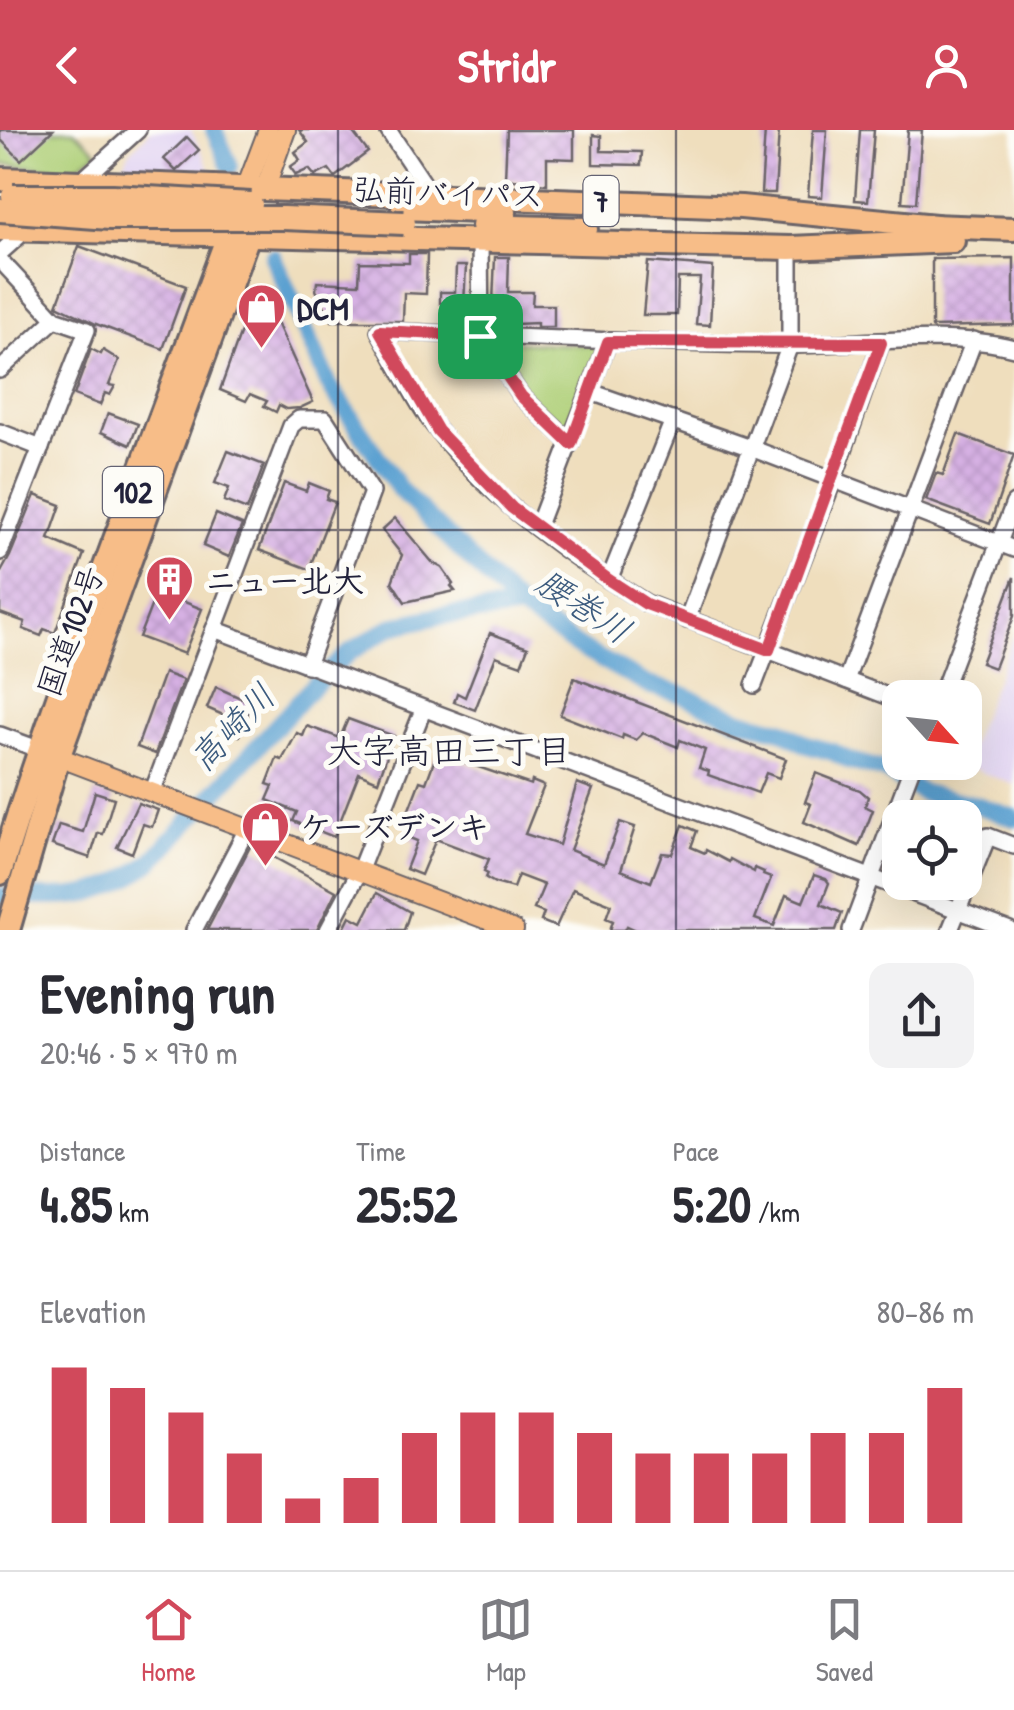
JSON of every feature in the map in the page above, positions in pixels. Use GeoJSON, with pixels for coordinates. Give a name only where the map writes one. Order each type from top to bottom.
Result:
{"type":"FeatureCollection","features":[{"type":"Feature","properties":{"kind":"highway","name":"7"},"geometry":{"type":"LineString","coordinates":[[0,178],[741,207],[944,233]]}},
{"type":"Feature","properties":{"kind":"highway","name":"国道102号"},"geometry":{"type":"LineString","coordinates":[[11,919],[10,878],[48,754],[255,188]]}},
{"type":"Feature","properties":{"kind":"highway","name":"弘前バイパス"},"geometry":{"type":"LineString","coordinates":[[0,196],[113,196],[403,216]]}},
{"type":"Feature","properties":{"kind":"highway","name":"弘前バイパス"},"geometry":{"type":"LineString","coordinates":[[0,210],[110,218],[403,216],[944,233],[1014,229]]}},
{"type":"Feature","properties":{"kind":"highway","name":"7"},"geometry":{"type":"LineString","coordinates":[[0,229],[790,248],[944,233]]}},
{"type":"Feature","properties":{"kind":"highway","name":"弘前バイパス"},"geometry":{"type":"LineString","coordinates":[[944,233],[1014,244]]}},
{"type":"Feature","properties":{"kind":"main road"},"geometry":{"type":"LineString","coordinates":[[255,188],[268,130]]}},
{"type":"Feature","properties":{"kind":"main road"},"geometry":{"type":"LineString","coordinates":[[255,188],[286,130]]}},
{"type":"Feature","properties":{"kind":"main road"},"geometry":{"type":"LineString","coordinates":[[48,754],[514,930]]}},
{"type":"Feature","properties":{"kind":"street"},"geometry":{"type":"LineString","coordinates":[[1,548],[88,330],[55,319],[0,257],[138,130]]}},
{"type":"Feature","properties":{"kind":"street"},"geometry":{"type":"LineString","coordinates":[[391,131],[430,193]]}},
{"type":"Feature","properties":{"kind":"street"},"geometry":{"type":"LineString","coordinates":[[480,243],[480,336],[521,396],[571,444]]}},
{"type":"Feature","properties":{"kind":"street"},"geometry":{"type":"LineString","coordinates":[[688,620],[790,344],[790,248]]}},
{"type":"Feature","properties":{"kind":"street"},"geometry":{"type":"LineString","coordinates":[[0,370],[55,319]]}},
{"type":"Feature","properties":{"kind":"street"},"geometry":{"type":"LineString","coordinates":[[882,694],[646,604],[537,528],[512,508],[438,431],[380,331],[608,342],[974,340],[1014,348]]}},
{"type":"Feature","properties":{"kind":"street"},"geometry":{"type":"LineString","coordinates":[[846,680],[974,340]]}},
{"type":"Feature","properties":{"kind":"street"},"geometry":{"type":"LineString","coordinates":[[537,528],[608,342]]}},
{"type":"Feature","properties":{"kind":"street"},"geometry":{"type":"LineString","coordinates":[[754,685],[833,482],[881,343]]}},
{"type":"Feature","properties":{"kind":"street"},"geometry":{"type":"LineString","coordinates":[[591,392],[751,448],[1006,546]]}},
{"type":"Feature","properties":{"kind":"street"},"geometry":{"type":"LineString","coordinates":[[152,793],[291,426],[299,419],[325,419],[372,492],[312,667]]}},
{"type":"Feature","properties":{"kind":"street"},"geometry":{"type":"LineString","coordinates":[[609,580],[674,420]]}},
{"type":"Feature","properties":{"kind":"street"},"geometry":{"type":"LineString","coordinates":[[0,432],[41,448]]}},
{"type":"Feature","properties":{"kind":"street"},"geometry":{"type":"LineString","coordinates":[[948,680],[1006,546],[1014,503]]}},
{"type":"Feature","properties":{"kind":"street"},"geometry":{"type":"LineString","coordinates":[[214,630],[1010,930]]}},
{"type":"Feature","properties":{"kind":"street"},"geometry":{"type":"LineString","coordinates":[[328,930],[359,872],[424,710]]}},
{"type":"Feature","properties":{"kind":"street"},"geometry":{"type":"LineString","coordinates":[[0,736],[48,754]]}},
{"type":"Feature","properties":{"kind":"street"},"geometry":{"type":"LineString","coordinates":[[851,930],[907,780]]}},
{"type":"Feature","properties":{"kind":"street"},"geometry":{"type":"LineString","coordinates":[[194,930],[248,829]]}},
{"type":"Feature","properties":{"kind":"street"},"geometry":{"type":"LineString","coordinates":[[950,930],[988,836],[1014,846]]}},
{"type":"Feature","properties":{"kind":"shaded area"},"geometry":{"type":"Polygon","coordinates":[[[151,130],[191,130],[213,175],[127,172],[124,164],[129,153],[151,130]]]}},
{"type":"Feature","properties":{"kind":"shaded area"},"geometry":{"type":"Polygon","coordinates":[[[1014,633],[1014,785],[982,772],[982,716],[1014,633]]]}},
{"type":"Feature","properties":{"kind":"green space"},"geometry":{"type":"Polygon","coordinates":[[[0,130],[74,130],[98,152],[71,170],[0,164],[0,130]]]}},
{"type":"Feature","properties":{"kind":"green space"},"geometry":{"type":"Polygon","coordinates":[[[491,341],[603,346],[570,435],[530,399],[491,341]]]}},
{"type":"Feature","properties":{"kind":"building"},"geometry":{"type":"Polygon","coordinates":[[[0,130],[53,130],[21,160],[0,139],[0,130]]]}},
{"type":"Feature","properties":{"kind":"building"},"geometry":{"type":"Polygon","coordinates":[[[299,130],[351,130],[368,152],[335,177],[329,169],[315,176],[309,169],[296,175],[290,167],[300,160],[295,152],[308,142],[299,130]]]}},
{"type":"Feature","properties":{"kind":"building"},"geometry":{"type":"Polygon","coordinates":[[[507,130],[574,130],[574,159],[547,158],[547,184],[505,179],[507,130]]]}},
{"type":"Feature","properties":{"kind":"building"},"geometry":{"type":"Polygon","coordinates":[[[765,130],[779,130],[775,193],[761,193],[765,130]]]}},
{"type":"Feature","properties":{"kind":"building"},"geometry":{"type":"Polygon","coordinates":[[[813,130],[827,130],[822,197],[808,196],[813,130]]]}},
{"type":"Feature","properties":{"kind":"building"},"geometry":{"type":"Polygon","coordinates":[[[860,130],[874,130],[868,201],[855,200],[860,130]]]}},
{"type":"Feature","properties":{"kind":"building"},"geometry":{"type":"Polygon","coordinates":[[[908,130],[922,130],[916,203],[902,202],[908,130]]]}},
{"type":"Feature","properties":{"kind":"building"},"geometry":{"type":"Polygon","coordinates":[[[593,135],[601,136],[601,151],[642,152],[641,165],[593,164],[593,135]]]}},
{"type":"Feature","properties":{"kind":"building"},"geometry":{"type":"Polygon","coordinates":[[[187,137],[199,150],[176,171],[164,159],[187,137]]]}},
{"type":"Feature","properties":{"kind":"building"},"geometry":{"type":"Polygon","coordinates":[[[79,246],[186,286],[163,349],[57,305],[79,246]]]}},
{"type":"Feature","properties":{"kind":"building"},"geometry":{"type":"Polygon","coordinates":[[[409,254],[427,254],[426,294],[404,293],[403,321],[332,321],[316,290],[317,282],[359,284],[360,262],[409,263],[409,254]]]}},
{"type":"Feature","properties":{"kind":"building"},"geometry":{"type":"Polygon","coordinates":[[[495,257],[509,257],[508,292],[533,292],[532,305],[554,305],[554,327],[537,327],[537,323],[492,325],[495,257]]]}},
{"type":"Feature","properties":{"kind":"building"},"geometry":{"type":"Polygon","coordinates":[[[1014,258],[1014,325],[932,327],[932,259],[1014,258]]]}},
{"type":"Feature","properties":{"kind":"building"},"geometry":{"type":"Polygon","coordinates":[[[648,262],[713,267],[710,325],[696,324],[700,278],[678,278],[677,315],[643,315],[648,262]]]}},
{"type":"Feature","properties":{"kind":"building"},"geometry":{"type":"Polygon","coordinates":[[[456,266],[466,266],[464,304],[440,303],[440,292],[455,292],[456,266]]]}},
{"type":"Feature","properties":{"kind":"building","name":"DCM"},"geometry":{"type":"Polygon","coordinates":[[[268,303],[313,402],[300,408],[279,405],[276,412],[264,406],[267,401],[250,394],[246,401],[220,390],[248,312],[268,303]]]}},
{"type":"Feature","properties":{"kind":"building"},"geometry":{"type":"Polygon","coordinates":[[[91,349],[101,354],[103,350],[119,360],[109,385],[115,386],[110,395],[105,393],[100,405],[74,395],[91,349]]]}},
{"type":"Feature","properties":{"kind":"building"},"geometry":{"type":"Polygon","coordinates":[[[108,413],[138,424],[130,445],[101,432],[108,413]]]}},
{"type":"Feature","properties":{"kind":"building"},"geometry":{"type":"Polygon","coordinates":[[[958,434],[1014,455],[990,524],[926,500],[936,473],[943,475],[958,434]]]}},
{"type":"Feature","properties":{"kind":"building"},"geometry":{"type":"Polygon","coordinates":[[[228,451],[264,465],[247,510],[224,501],[229,488],[215,483],[228,451]]]}},
{"type":"Feature","properties":{"kind":"building"},"geometry":{"type":"Polygon","coordinates":[[[284,483],[306,491],[309,483],[329,491],[326,499],[335,502],[309,569],[259,550],[284,483]]]}},
{"type":"Feature","properties":{"kind":"building"},"geometry":{"type":"Polygon","coordinates":[[[35,495],[61,505],[49,539],[84,554],[55,633],[44,629],[41,636],[23,629],[25,622],[0,613],[0,574],[35,495]]]}},
{"type":"Feature","properties":{"kind":"building"},"geometry":{"type":"Polygon","coordinates":[[[216,514],[242,525],[229,557],[203,546],[216,514]]]}},
{"type":"Feature","properties":{"kind":"building"},"geometry":{"type":"Polygon","coordinates":[[[395,518],[433,563],[442,568],[455,591],[405,602],[392,582],[402,555],[382,530],[395,518]]]}},
{"type":"Feature","properties":{"kind":"building"},"geometry":{"type":"Polygon","coordinates":[[[1014,577],[1014,616],[994,668],[981,663],[1014,577]]]}},
{"type":"Feature","properties":{"kind":"building","name":"ニュー北大"},"geometry":{"type":"Polygon","coordinates":[[[157,591],[202,609],[184,654],[139,637],[157,591]]]}},
{"type":"Feature","properties":{"kind":"building"},"geometry":{"type":"Polygon","coordinates":[[[490,633],[528,647],[521,665],[496,656],[475,710],[454,702],[457,693],[465,697],[490,633]]]}},
{"type":"Feature","properties":{"kind":"building"},"geometry":{"type":"Polygon","coordinates":[[[164,673],[183,680],[155,754],[137,747],[164,673]]]}},
{"type":"Feature","properties":{"kind":"building"},"geometry":{"type":"Polygon","coordinates":[[[574,678],[786,759],[779,778],[766,773],[758,793],[708,775],[709,771],[699,768],[705,750],[680,740],[678,747],[643,733],[636,740],[623,735],[622,739],[560,715],[574,678]]]}},
{"type":"Feature","properties":{"kind":"building"},"geometry":{"type":"Polygon","coordinates":[[[216,687],[252,703],[239,736],[225,731],[230,718],[207,708],[216,687]]]}},
{"type":"Feature","properties":{"kind":"building"},"geometry":{"type":"Polygon","coordinates":[[[348,719],[394,736],[378,781],[359,773],[334,837],[293,821],[297,812],[267,800],[273,786],[267,784],[277,758],[282,760],[297,733],[303,736],[307,726],[340,738],[348,719]]]}},
{"type":"Feature","properties":{"kind":"building"},"geometry":{"type":"Polygon","coordinates":[[[437,753],[544,786],[525,834],[559,845],[577,783],[593,789],[570,850],[604,864],[620,822],[635,827],[621,870],[651,882],[662,853],[672,854],[683,825],[697,831],[691,847],[729,862],[730,859],[754,872],[755,868],[771,878],[755,919],[774,926],[786,895],[803,902],[814,875],[826,879],[829,883],[821,904],[842,913],[836,930],[636,930],[627,926],[625,930],[610,930],[613,921],[606,918],[611,904],[573,889],[556,927],[541,921],[544,913],[534,909],[544,885],[518,875],[513,888],[495,883],[486,878],[488,873],[484,871],[489,859],[436,839],[421,875],[406,869],[417,841],[405,836],[412,819],[406,817],[420,781],[426,783],[437,753]]]}},
{"type":"Feature","properties":{"kind":"building"},"geometry":{"type":"Polygon","coordinates":[[[816,773],[860,790],[868,797],[865,806],[873,810],[859,846],[804,822],[811,804],[805,802],[816,773]]]}},
{"type":"Feature","properties":{"kind":"building"},"geometry":{"type":"Polygon","coordinates":[[[95,792],[114,798],[103,834],[98,833],[90,858],[52,845],[59,825],[83,832],[95,792]]]}},
{"type":"Feature","properties":{"kind":"building"},"geometry":{"type":"Polygon","coordinates":[[[138,803],[158,810],[152,827],[143,824],[132,853],[117,847],[138,803]]]}},
{"type":"Feature","properties":{"kind":"building","name":"ケーズデンキ"},"geometry":{"type":"Polygon","coordinates":[[[251,845],[336,891],[317,930],[207,930],[251,845]]]}},
{"type":"Feature","properties":{"kind":"building"},"geometry":{"type":"Polygon","coordinates":[[[377,893],[410,912],[404,930],[343,930],[350,916],[362,922],[377,893]]]}},
{"type":"Feature","properties":{"kind":"waterway","name":"腰巻川"},"geometry":{"type":"LineString","coordinates":[[214,130],[230,166]]}},
{"type":"Feature","properties":{"kind":"waterway","name":"腰巻川"},"geometry":{"type":"LineString","coordinates":[[273,257],[329,385],[400,490],[520,608],[582,649],[648,685],[681,694],[738,719],[781,730],[807,745],[850,761],[884,770],[923,793],[1014,818]]}},
{"type":"Feature","properties":{"kind":"waterway","name":"高崎川"},"geometry":{"type":"LineString","coordinates":[[0,896],[82,895],[134,874],[154,859],[315,684],[350,652],[391,627],[438,616],[520,608]]}},
{"type":"Feature","properties":{"kind":"place","name":"DCM"},"geometry":{"type":"Point","coordinates":[262,350]}},
{"type":"Feature","properties":{"kind":"place","name":"ニュー北大"},"geometry":{"type":"Point","coordinates":[170,622]}},
{"type":"Feature","properties":{"kind":"place","name":"ケーズデンキ"},"geometry":{"type":"Point","coordinates":[265,868]}},
{"type":"Feature","properties":{"kind":"district","name":"大字高田三丁目"},"geometry":{"type":"Point","coordinates":[449,750]}},
{"type":"Feature","properties":{"kind":"route"},"geometry":{"type":"LineString","coordinates":[[380,331],[480,336],[521,396],[571,444],[608,342],[881,343],[769,650],[646,604],[512,508],[438,431],[380,331]]}}]}
